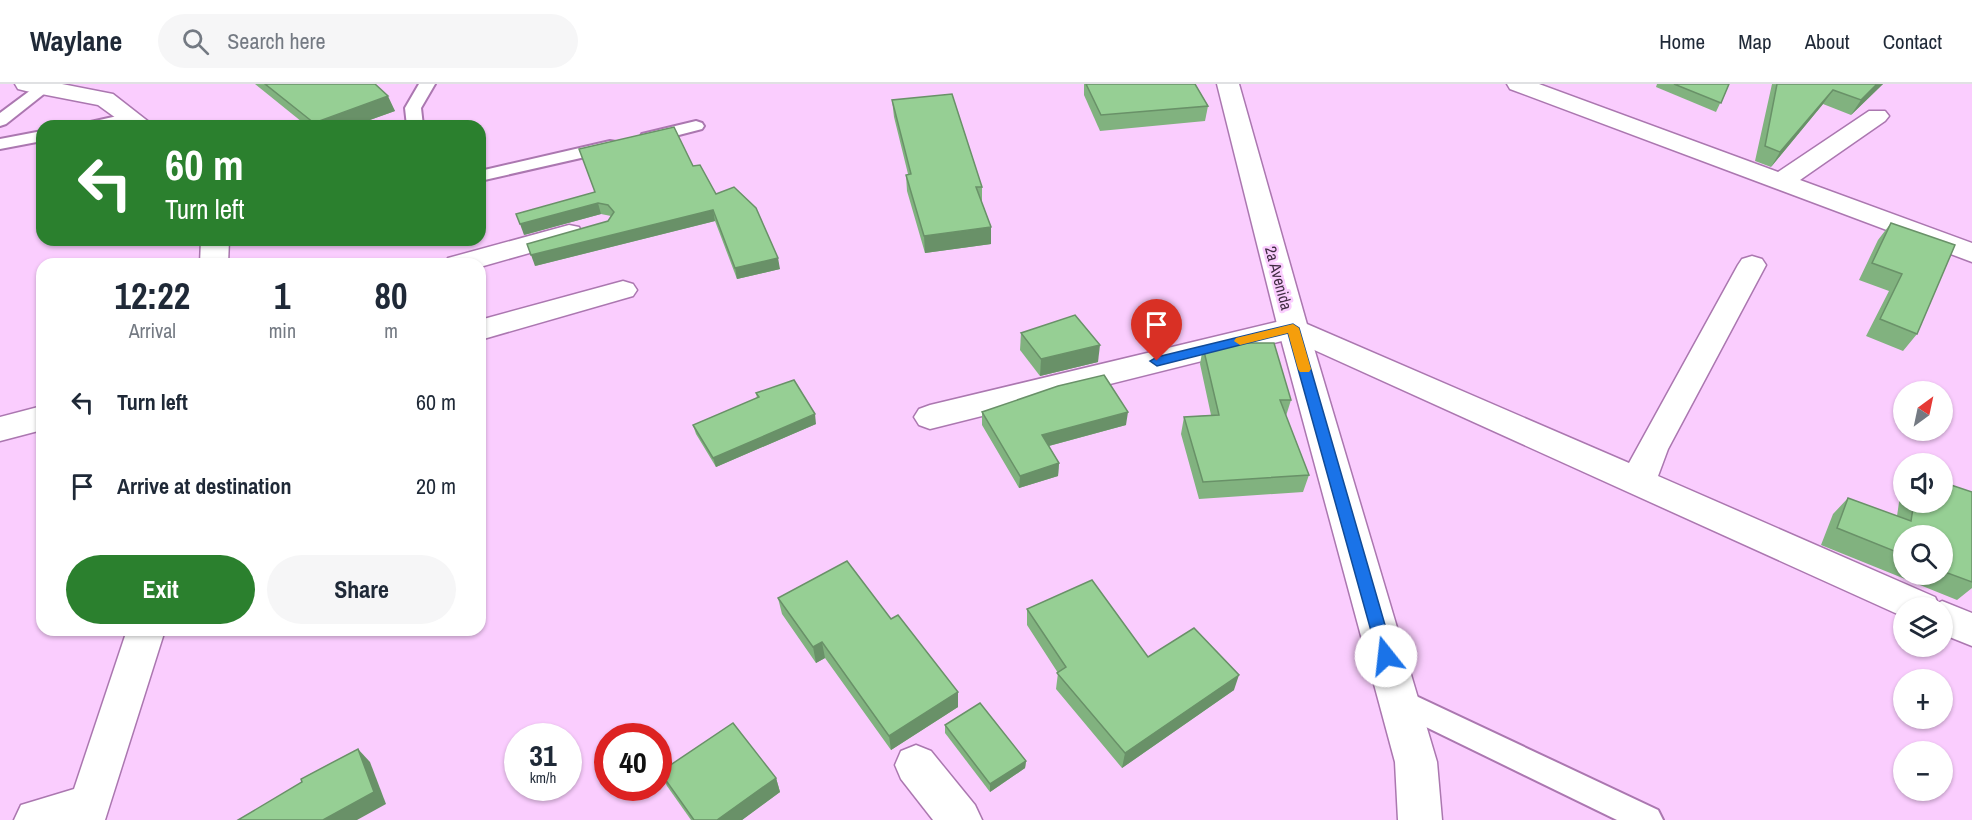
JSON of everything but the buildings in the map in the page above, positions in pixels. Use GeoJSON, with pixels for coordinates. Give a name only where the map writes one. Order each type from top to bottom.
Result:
{"type":"FeatureCollection","features":[{"type":"Feature","properties":{"kind":"street","name":"2a Avenida"},"geometry":{"type":"LineString","coordinates":[[1228,84],[1293,328],[1416,762],[1424,817]]}},
{"type":"Feature","properties":{"kind":"street"},"geometry":{"type":"LineString","coordinates":[[1518,84],[1972,253]]}},
{"type":"Feature","properties":{"kind":"street"},"geometry":{"type":"LineString","coordinates":[[37,85],[105,99],[134,120]]}},
{"type":"Feature","properties":{"kind":"street"},"geometry":{"type":"LineString","coordinates":[[1782,181],[1877,116]]}},
{"type":"Feature","properties":{"kind":"street"},"geometry":{"type":"LineString","coordinates":[[480,258],[591,227]]}},
{"type":"Feature","properties":{"kind":"street"},"geometry":{"type":"LineString","coordinates":[[1639,481],[1652,449],[1752,265]]}},
{"type":"Feature","properties":{"kind":"street"},"geometry":{"type":"LineString","coordinates":[[486,328],[623,290]]}},
{"type":"Feature","properties":{"kind":"street"},"geometry":{"type":"LineString","coordinates":[[930,417],[1293,328],[1897,597]]}},
{"type":"Feature","properties":{"kind":"street"},"geometry":{"type":"LineString","coordinates":[[0,429],[36,420]]}},
{"type":"Feature","properties":{"kind":"street"},"geometry":{"type":"LineString","coordinates":[[1953,622],[1972,630]]}},
{"type":"Feature","properties":{"kind":"street"},"geometry":{"type":"LineString","coordinates":[[36,820],[86,812],[144,636]]}},
{"type":"Feature","properties":{"kind":"street"},"geometry":{"type":"LineString","coordinates":[[916,765],[960,820]]}},
{"type":"Feature","properties":{"kind":"lane"},"geometry":{"type":"LineString","coordinates":[[414,120],[413,108],[427,84]]}},
{"type":"Feature","properties":{"kind":"lane"},"geometry":{"type":"LineString","coordinates":[[0,121],[37,85]]}},
{"type":"Feature","properties":{"kind":"lane"},"geometry":{"type":"LineString","coordinates":[[486,175],[696,126]]}},
{"type":"Feature","properties":{"kind":"lane"},"geometry":{"type":"LineString","coordinates":[[0,144],[36,137]]}},
{"type":"Feature","properties":{"kind":"lane"},"geometry":{"type":"LineString","coordinates":[[1399,700],[1648,820]]}},
{"type":"Feature","properties":{"kind":"slow traffic"},"geometry":{"type":"LineString","coordinates":[[1240,341],[1293,328],[1304,369]]}},
{"type":"Feature","properties":{"kind":"route"},"geometry":{"type":"LineString","coordinates":[[1157,361],[1293,328],[1386,656]]}}]}
